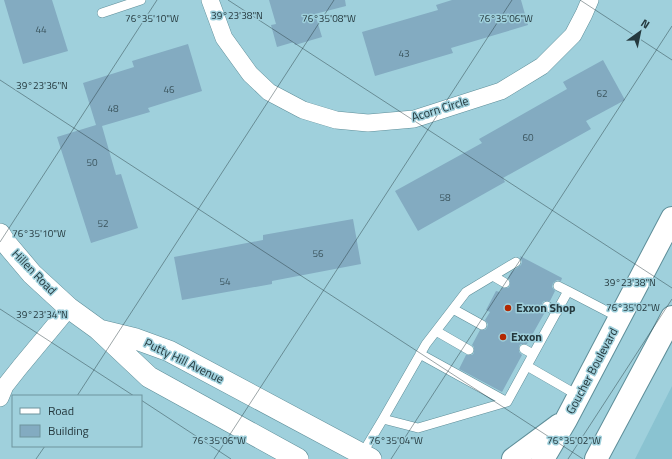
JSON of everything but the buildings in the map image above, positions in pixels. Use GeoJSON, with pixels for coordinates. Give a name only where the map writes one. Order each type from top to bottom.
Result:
{"type":"FeatureCollection","features":[{"type":"Feature","properties":{"kind":"main road","name":"Goucher Boulevard"},"geometry":{"type":"LineString","coordinates":[[543,459],[579,396],[672,218]]}},
{"type":"Feature","properties":{"kind":"main road"},"geometry":{"type":"LineString","coordinates":[[596,459],[672,317]]}},
{"type":"Feature","properties":{"kind":"main road"},"geometry":{"type":"LineString","coordinates":[[513,459],[566,420]]}},
{"type":"Feature","properties":{"kind":"street","name":"Acorn Circle"},"geometry":{"type":"LineString","coordinates":[[210,0],[224,38],[250,74],[269,92],[303,110],[336,120],[368,123],[414,119],[501,90],[542,66],[573,35],[590,0]]}},
{"type":"Feature","properties":{"kind":"street","name":"Hillen Road"},"geometry":{"type":"LineString","coordinates":[[0,234],[32,274],[70,308],[98,329]]}},
{"type":"Feature","properties":{"kind":"street"},"geometry":{"type":"LineString","coordinates":[[0,398],[5,386],[16,371],[70,308]]}},
{"type":"Feature","properties":{"kind":"street","name":"Putty Hill Avenue"},"geometry":{"type":"LineString","coordinates":[[98,329],[136,338],[169,351],[367,457]]}},
{"type":"Feature","properties":{"kind":"street","name":"Putty Hill Avenue"},"geometry":{"type":"LineString","coordinates":[[98,329],[149,377],[298,459]]}},
{"type":"Feature","properties":{"kind":"lane"},"geometry":{"type":"LineString","coordinates":[[102,13],[141,0]]}},
{"type":"Feature","properties":{"kind":"lane"},"geometry":{"type":"LineString","coordinates":[[367,457],[383,419],[420,354],[436,331],[466,292],[516,262]]}},
{"type":"Feature","properties":{"kind":"lane"},"geometry":{"type":"LineString","coordinates":[[493,276],[505,283]]}},
{"type":"Feature","properties":{"kind":"lane"},"geometry":{"type":"LineString","coordinates":[[558,286],[620,318]]}},
{"type":"Feature","properties":{"kind":"lane"},"geometry":{"type":"LineString","coordinates":[[507,402],[515,377],[527,366],[568,291]]}},
{"type":"Feature","properties":{"kind":"lane"},"geometry":{"type":"LineString","coordinates":[[547,306],[557,312]]}},
{"type":"Feature","properties":{"kind":"lane"},"geometry":{"type":"LineString","coordinates":[[453,309],[482,325]]}},
{"type":"Feature","properties":{"kind":"lane"},"geometry":{"type":"LineString","coordinates":[[436,331],[469,350]]}},
{"type":"Feature","properties":{"kind":"lane"},"geometry":{"type":"LineString","coordinates":[[524,349],[533,354]]}},
{"type":"Feature","properties":{"kind":"lane"},"geometry":{"type":"LineString","coordinates":[[420,354],[507,402]]}},
{"type":"Feature","properties":{"kind":"lane"},"geometry":{"type":"LineString","coordinates":[[527,366],[579,396]]}},
{"type":"Feature","properties":{"kind":"lane"},"geometry":{"type":"LineString","coordinates":[[383,419],[418,428],[507,402]]}},
{"type":"Feature","properties":{"kind":"shaded area"},"geometry":{"type":"Polygon","coordinates":[[[672,386],[672,459],[635,459],[672,386]]]}},
{"type":"Feature","properties":{"kind":"place","name":"Exxon Shop"},"geometry":{"type":"Point","coordinates":[508,308]}},
{"type":"Feature","properties":{"kind":"place","name":"Exxon"},"geometry":{"type":"Point","coordinates":[503,337]}}]}
